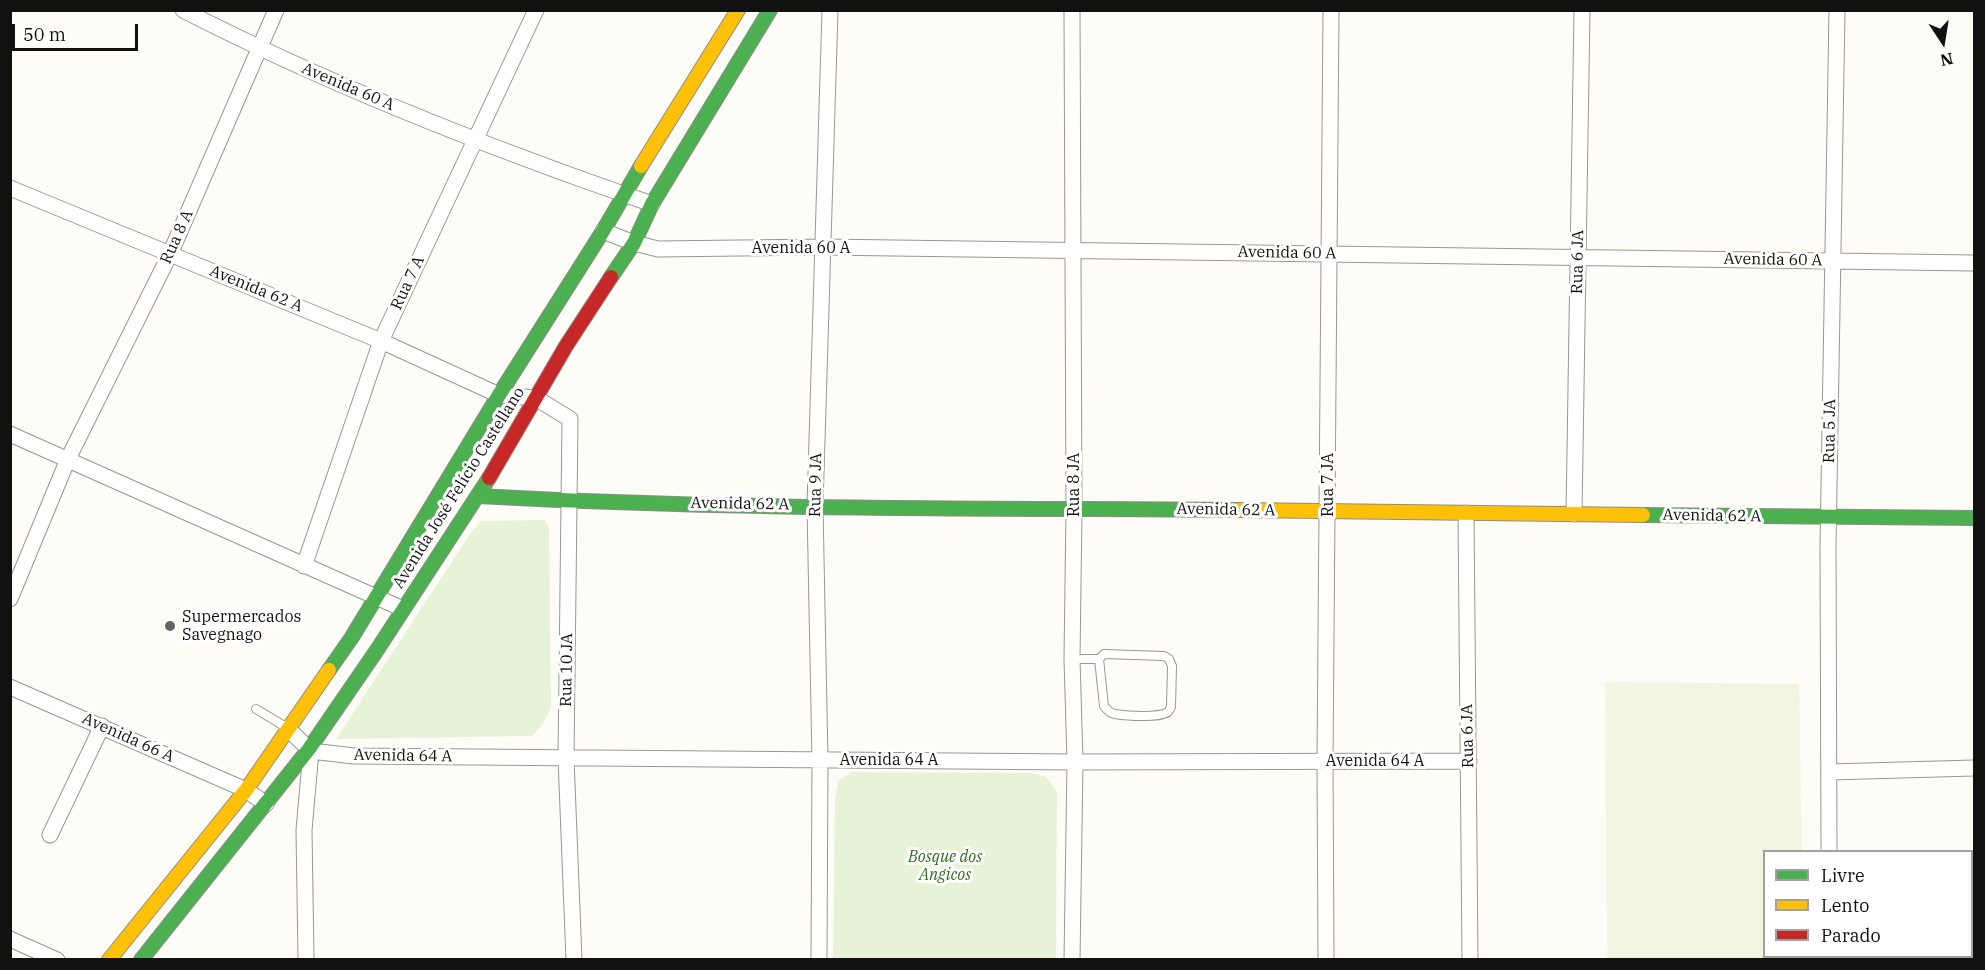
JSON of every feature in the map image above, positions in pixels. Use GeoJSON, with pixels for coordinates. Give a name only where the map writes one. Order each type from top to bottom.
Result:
{"type":"FeatureCollection","features":[{"type":"Feature","properties":{"kind":"main road","name":"Avenida José Felício Castellano"},"geometry":{"type":"LineString","coordinates":[[109,960],[246,789],[352,637],[738,10]]}},
{"type":"Feature","properties":{"kind":"main road","name":"Avenida José Felício Castellano"},"geometry":{"type":"LineString","coordinates":[[141,960],[310,750],[478,496],[566,346],[634,243],[652,204],[770,10]]}},
{"type":"Feature","properties":{"kind":"main road","name":"Avenida 62 A"},"geometry":{"type":"LineString","coordinates":[[478,496],[569,501],[815,506],[1974,519]]}},
{"type":"Feature","properties":{"kind":"street","name":"Avenida 60 A"},"geometry":{"type":"LineString","coordinates":[[183,10],[259,50],[476,140],[652,204]]}},
{"type":"Feature","properties":{"kind":"street","name":"Rua 8 A"},"geometry":{"type":"LineString","coordinates":[[10,600],[68,459],[170,254],[276,10]]}},
{"type":"Feature","properties":{"kind":"street","name":"Rua 7 A"},"geometry":{"type":"LineString","coordinates":[[304,566],[381,341],[536,10]]}},
{"type":"Feature","properties":{"kind":"street","name":"Rua 9 JA"},"geometry":{"type":"LineString","coordinates":[[819,960],[820,760],[815,506],[830,10]]}},
{"type":"Feature","properties":{"kind":"street","name":"Rua 8 JA"},"geometry":{"type":"LineString","coordinates":[[1072,10],[1074,509],[1072,659],[1075,762],[1072,960]]}},
{"type":"Feature","properties":{"kind":"street","name":"Rua 7 JA"},"geometry":{"type":"LineString","coordinates":[[1326,960],[1325,761],[1331,10]]}},
{"type":"Feature","properties":{"kind":"street","name":"Rua 6 JA"},"geometry":{"type":"LineString","coordinates":[[1574,514],[1582,10]]}},
{"type":"Feature","properties":{"kind":"street","name":"Rua 5 JA"},"geometry":{"type":"LineString","coordinates":[[1829,850],[1829,517],[1837,10]]}},
{"type":"Feature","properties":{"kind":"street","name":"Avenida 62 A"},"geometry":{"type":"LineString","coordinates":[[10,188],[381,341],[499,395],[536,398]]}},
{"type":"Feature","properties":{"kind":"street","name":"Avenida 60 A"},"geometry":{"type":"LineString","coordinates":[[603,231],[658,249],[822,247],[1974,263]]}},
{"type":"Feature","properties":{"kind":"street","name":"Rua 10 JA"},"geometry":{"type":"LineString","coordinates":[[536,398],[570,419],[566,758],[574,960]]}},
{"type":"Feature","properties":{"kind":"street"},"geometry":{"type":"LineString","coordinates":[[10,434],[403,609]]}},
{"type":"Feature","properties":{"kind":"street","name":"Rua 6 JA"},"geometry":{"type":"LineString","coordinates":[[1466,513],[1470,960]]}},
{"type":"Feature","properties":{"kind":"street","name":"Avenida 66 A"},"geometry":{"type":"LineString","coordinates":[[10,687],[246,789],[266,804]]}},
{"type":"Feature","properties":{"kind":"street"},"geometry":{"type":"LineString","coordinates":[[50,835],[102,726]]}},
{"type":"Feature","properties":{"kind":"street"},"geometry":{"type":"LineString","coordinates":[[287,728],[310,750],[304,830],[306,960]]}},
{"type":"Feature","properties":{"kind":"street","name":"Avenida 64 A"},"geometry":{"type":"LineString","coordinates":[[310,750],[354,756],[1075,762],[1469,761]]}},
{"type":"Feature","properties":{"kind":"street"},"geometry":{"type":"LineString","coordinates":[[1829,772],[1974,768]]}},
{"type":"Feature","properties":{"kind":"street"},"geometry":{"type":"LineString","coordinates":[[10,939],[57,960]]}},
{"type":"Feature","properties":{"kind":"lane"},"geometry":{"type":"LineString","coordinates":[[1072,659],[1099,659],[1104,654],[1164,656],[1169,659],[1172,666],[1171,707],[1168,712],[1163,715],[1153,715],[1114,714],[1107,711],[1104,706],[1099,659]]}},
{"type":"Feature","properties":{"kind":"lane"},"geometry":{"type":"LineString","coordinates":[[256,709],[287,728]]}},
{"type":"Feature","properties":{"kind":"green space"},"geometry":{"type":"Polygon","coordinates":[[[545,520],[549,528],[551,708],[543,724],[532,736],[336,739],[470,534],[481,521],[545,520]]]}},
{"type":"Feature","properties":{"kind":"green space"},"geometry":{"type":"Polygon","coordinates":[[[1605,682],[1799,684],[1802,850],[1763,850],[1763,958],[1804,959],[1607,959],[1605,682]]]}},
{"type":"Feature","properties":{"kind":"green space","name":"Bosque dos Angicos"},"geometry":{"type":"Polygon","coordinates":[[[852,772],[1031,773],[1046,777],[1057,791],[1056,959],[833,959],[835,799],[838,781],[852,772]]]}},
{"type":"Feature","properties":{"kind":"traffic: fast"},"geometry":{"type":"LineString","coordinates":[[611,277],[634,243],[652,204],[770,10]]}},
{"type":"Feature","properties":{"kind":"traffic: fast"},"geometry":{"type":"LineString","coordinates":[[329,670],[352,637],[641,166]]}},
{"type":"Feature","properties":{"kind":"traffic: fast"},"geometry":{"type":"LineString","coordinates":[[141,960],[309,749],[377,650],[489,478]]}},
{"type":"Feature","properties":{"kind":"traffic: fast"},"geometry":{"type":"LineString","coordinates":[[478,496],[763,506],[1239,510]]}},
{"type":"Feature","properties":{"kind":"traffic: fast"},"geometry":{"type":"LineString","coordinates":[[1643,515],[1974,518]]}},
{"type":"Feature","properties":{"kind":"traffic: slow"},"geometry":{"type":"LineString","coordinates":[[641,166],[738,10]]}},
{"type":"Feature","properties":{"kind":"traffic: slow"},"geometry":{"type":"LineString","coordinates":[[1239,510],[1643,515]]}},
{"type":"Feature","properties":{"kind":"traffic: slow"},"geometry":{"type":"LineString","coordinates":[[109,960],[246,790],[329,670]]}},
{"type":"Feature","properties":{"kind":"traffic: jam"},"geometry":{"type":"LineString","coordinates":[[489,478],[566,346],[611,277]]}},
{"type":"Feature","properties":{"kind":"place","name":"Supermercados Savegnago"},"geometry":{"type":"Point","coordinates":[170,626]}}]}
